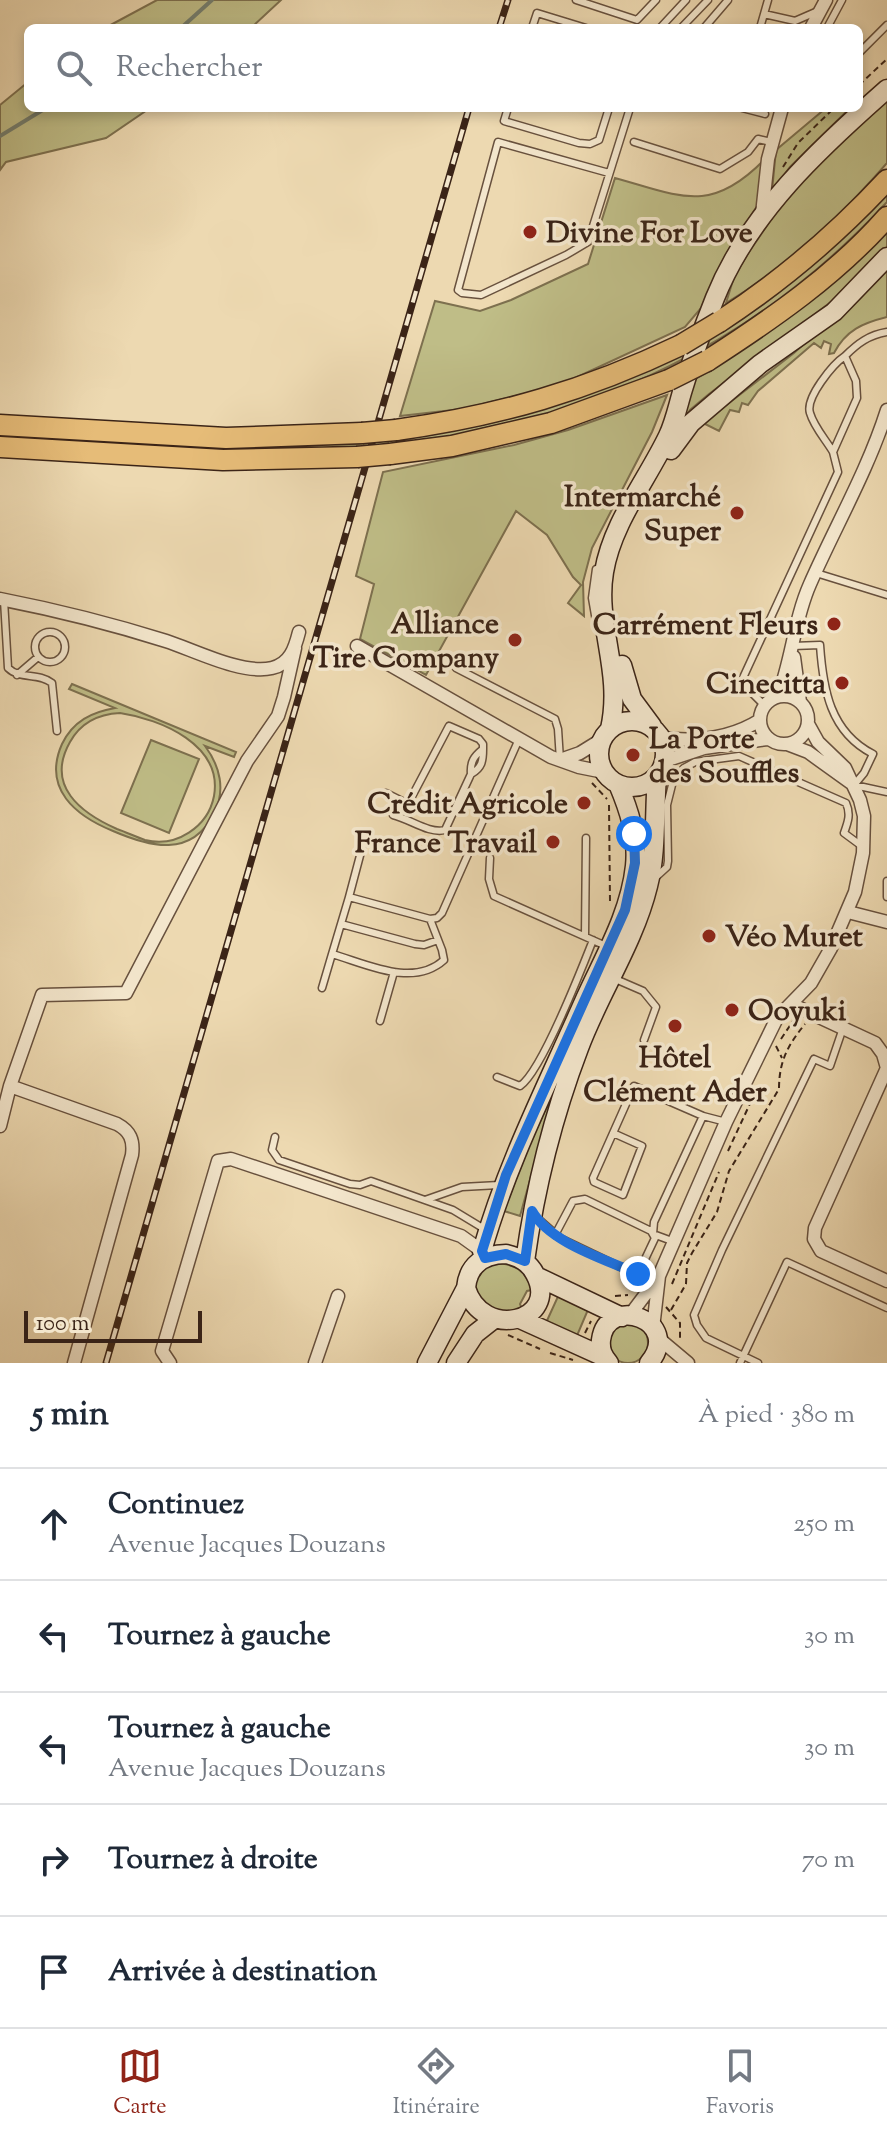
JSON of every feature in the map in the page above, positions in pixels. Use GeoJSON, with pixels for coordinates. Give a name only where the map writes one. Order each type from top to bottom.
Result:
{"type":"FeatureCollection","features":[{"type":"Feature","properties":{"kind":"main road"},"geometry":{"type":"LineString","coordinates":[[863,110],[887,89]]}},
{"type":"Feature","properties":{"kind":"main road"},"geometry":{"type":"LineString","coordinates":[[427,1363],[466,1288],[473,1267],[483,1254],[503,1185],[546,1066],[601,944],[625,910],[635,863],[631,820],[604,779],[599,760],[615,703],[615,677],[602,590],[613,538],[670,432],[716,296],[733,261],[762,214],[836,134],[861,112]]}},
{"type":"Feature","properties":{"kind":"main road"},"geometry":{"type":"LineString","coordinates":[[0,425],[270,438],[396,430],[494,413],[548,399],[600,381],[681,345],[719,322],[806,260],[847,223],[887,180]]}},
{"type":"Feature","properties":{"kind":"main road"},"geometry":{"type":"LineString","coordinates":[[0,447],[223,460],[357,457],[452,446],[551,423],[669,380],[707,361],[829,274],[887,217]]}},
{"type":"Feature","properties":{"kind":"main road"},"geometry":{"type":"LineString","coordinates":[[456,1363],[475,1334],[505,1321],[520,1319],[533,1310],[540,1297],[541,1289],[531,1268],[532,1211],[555,1122],[579,1048],[612,978],[649,881],[665,746],[628,689],[611,607],[614,567],[624,539],[675,443],[691,423],[760,364],[834,312],[887,257]]}},
{"type":"Feature","properties":{"kind":"main road"},"geometry":{"type":"LineString","coordinates":[[606,734],[629,720],[657,732]]}},
{"type":"Feature","properties":{"kind":"main road"},"geometry":{"type":"LineString","coordinates":[[604,779],[638,787],[661,769]]}},
{"type":"Feature","properties":{"kind":"main road"},"geometry":{"type":"LineString","coordinates":[[483,1254],[506,1254],[626,1316],[647,1320],[655,1332],[655,1354],[649,1363]]}},
{"type":"Feature","properties":{"kind":"main road"},"geometry":{"type":"LineString","coordinates":[[466,1288],[477,1309],[499,1326]]}},
{"type":"Feature","properties":{"kind":"main road"},"geometry":{"type":"LineString","coordinates":[[606,1361],[601,1349],[602,1335],[609,1323],[626,1316]]}},
{"type":"Feature","properties":{"kind":"main road"},"geometry":{"type":"LineString","coordinates":[[520,1319],[606,1361]]}},
{"type":"Feature","properties":{"kind":"street"},"geometry":{"type":"LineString","coordinates":[[813,24],[823,5]]}},
{"type":"Feature","properties":{"kind":"street"},"geometry":{"type":"LineString","coordinates":[[762,214],[768,159],[781,112]]}},
{"type":"Feature","properties":{"kind":"street"},"geometry":{"type":"LineString","coordinates":[[778,696],[793,646],[797,620],[887,410]]}},
{"type":"Feature","properties":{"kind":"street"},"geometry":{"type":"LineString","coordinates":[[2,599],[165,641],[248,668],[276,667],[290,657],[295,648]]}},
{"type":"Feature","properties":{"kind":"street"},"geometry":{"type":"LineString","coordinates":[[0,1126],[10,1086],[42,995],[126,993],[247,761],[278,716],[299,632]]}},
{"type":"Feature","properties":{"kind":"street"},"geometry":{"type":"LineString","coordinates":[[357,646],[519,738],[604,779]]}},
{"type":"Feature","properties":{"kind":"street"},"geometry":{"type":"LineString","coordinates":[[626,1316],[656,1280],[726,1122],[773,1027],[802,1009],[811,983],[848,912],[864,847],[864,816],[845,768],[818,742],[808,724],[795,682],[793,646]]}},
{"type":"Feature","properties":{"kind":"street"},"geometry":{"type":"LineString","coordinates":[[767,739],[760,720],[764,705],[778,696],[800,702]]}},
{"type":"Feature","properties":{"kind":"street"},"geometry":{"type":"LineString","coordinates":[[657,732],[686,741],[726,736],[760,720]]}},
{"type":"Feature","properties":{"kind":"street"},"geometry":{"type":"LineString","coordinates":[[787,744],[801,737],[808,724]]}},
{"type":"Feature","properties":{"kind":"street"},"geometry":{"type":"LineString","coordinates":[[560,760],[580,753],[606,734]]}},
{"type":"Feature","properties":{"kind":"street"},"geometry":{"type":"LineString","coordinates":[[661,769],[704,748],[767,739],[808,752],[854,785]]}},
{"type":"Feature","properties":{"kind":"street"},"geometry":{"type":"LineString","coordinates":[[848,912],[887,922]]}},
{"type":"Feature","properties":{"kind":"street"},"geometry":{"type":"LineString","coordinates":[[802,1009],[875,1043],[883,1054],[887,1068],[815,1228],[814,1239],[821,1251],[887,1281]]}},
{"type":"Feature","properties":{"kind":"street"},"geometry":{"type":"LineString","coordinates":[[10,1086],[117,1124],[132,1138],[132,1155],[74,1363]]}},
{"type":"Feature","properties":{"kind":"street"},"geometry":{"type":"LineString","coordinates":[[170,1363],[162,1351],[218,1161],[231,1159],[461,1236],[483,1254]]}},
{"type":"Feature","properties":{"kind":"street"},"geometry":{"type":"LineString","coordinates":[[656,1280],[655,1332],[684,1358]]}},
{"type":"Feature","properties":{"kind":"street"},"geometry":{"type":"LineString","coordinates":[[315,1363],[338,1296]]}},
{"type":"Feature","properties":{"kind":"lane"},"geometry":{"type":"LineString","coordinates":[[576,0],[637,20],[656,0]]}},
{"type":"Feature","properties":{"kind":"lane"},"geometry":{"type":"LineString","coordinates":[[664,24],[686,0]]}},
{"type":"Feature","properties":{"kind":"lane"},"geometry":{"type":"LineString","coordinates":[[685,24],[708,0]]}},
{"type":"Feature","properties":{"kind":"lane"},"geometry":{"type":"LineString","coordinates":[[707,24],[728,0]]}},
{"type":"Feature","properties":{"kind":"lane"},"geometry":{"type":"LineString","coordinates":[[761,24],[768,0]]}},
{"type":"Feature","properties":{"kind":"lane"},"geometry":{"type":"LineString","coordinates":[[829,24],[842,0]]}},
{"type":"Feature","properties":{"kind":"lane"},"geometry":{"type":"LineString","coordinates":[[795,24],[823,5]]}},
{"type":"Feature","properties":{"kind":"lane"},"geometry":{"type":"LineString","coordinates":[[533,24],[537,13],[573,24]]}},
{"type":"Feature","properties":{"kind":"lane"},"geometry":{"type":"LineString","coordinates":[[764,14],[791,24]]}},
{"type":"Feature","properties":{"kind":"lane"},"geometry":{"type":"LineString","coordinates":[[863,49],[887,25]]}},
{"type":"Feature","properties":{"kind":"lane"},"geometry":{"type":"LineString","coordinates":[[507,112],[504,121],[584,144],[599,140],[608,112]]}},
{"type":"Feature","properties":{"kind":"lane"},"geometry":{"type":"LineString","coordinates":[[609,173],[498,142],[458,290],[481,295],[588,242],[629,112]]}},
{"type":"Feature","properties":{"kind":"lane"},"geometry":{"type":"LineString","coordinates":[[757,112],[765,114]]}},
{"type":"Feature","properties":{"kind":"lane"},"geometry":{"type":"LineString","coordinates":[[634,142],[720,169],[748,152],[758,139],[772,142]]}},
{"type":"Feature","properties":{"kind":"lane"},"geometry":{"type":"LineString","coordinates":[[764,705],[742,680],[838,472],[833,452],[810,414],[809,406],[827,372],[857,343],[874,334],[887,334]]}},
{"type":"Feature","properties":{"kind":"lane"},"geometry":{"type":"LineString","coordinates":[[833,452],[857,398],[856,381],[845,356]]}},
{"type":"Feature","properties":{"kind":"lane"},"geometry":{"type":"LineString","coordinates":[[816,573],[887,595]]}},
{"type":"Feature","properties":{"kind":"lane"},"geometry":{"type":"LineString","coordinates":[[2,599],[7,661],[11,672],[41,676],[52,683],[57,731]]}},
{"type":"Feature","properties":{"kind":"lane"},"geometry":{"type":"LineString","coordinates":[[52,631],[61,636],[65,646],[62,657],[53,662],[38,657],[34,647],[37,637],[52,631]]}},
{"type":"Feature","properties":{"kind":"lane"},"geometry":{"type":"LineString","coordinates":[[793,646],[820,645],[822,681],[843,730],[856,746],[873,754],[854,785],[887,792]]}},
{"type":"Feature","properties":{"kind":"lane"},"geometry":{"type":"LineString","coordinates":[[17,675],[38,657]]}},
{"type":"Feature","properties":{"kind":"lane"},"geometry":{"type":"LineString","coordinates":[[456,668],[555,719],[560,760]]}},
{"type":"Feature","properties":{"kind":"lane"},"geometry":{"type":"LineString","coordinates":[[386,793],[408,804],[449,726],[479,739],[483,744],[483,749],[470,765],[471,774],[445,830],[435,832],[409,818],[393,815]]}},
{"type":"Feature","properties":{"kind":"lane"},"geometry":{"type":"LineString","coordinates":[[349,897],[430,919],[437,918],[442,913],[519,738]]}},
{"type":"Feature","properties":{"kind":"lane"},"geometry":{"type":"LineString","coordinates":[[649,881],[667,867],[667,805],[673,781],[684,768],[695,762],[739,756],[841,799],[849,810],[844,833],[864,847]]}},
{"type":"Feature","properties":{"kind":"lane"},"geometry":{"type":"LineString","coordinates":[[322,988],[366,833]]}},
{"type":"Feature","properties":{"kind":"lane"},"geometry":{"type":"LineString","coordinates":[[585,936],[586,838]]}},
{"type":"Feature","properties":{"kind":"lane"},"geometry":{"type":"LineString","coordinates":[[490,858],[489,879],[494,896],[601,944]]}},
{"type":"Feature","properties":{"kind":"lane"},"geometry":{"type":"LineString","coordinates":[[887,881],[887,897]]}},
{"type":"Feature","properties":{"kind":"lane"},"geometry":{"type":"LineString","coordinates":[[332,954],[412,975],[441,964],[444,956],[430,919]]}},
{"type":"Feature","properties":{"kind":"lane"},"geometry":{"type":"LineString","coordinates":[[341,924],[415,944],[424,945],[438,940]]}},
{"type":"Feature","properties":{"kind":"lane"},"geometry":{"type":"LineString","coordinates":[[380,1021],[394,972]]}},
{"type":"Feature","properties":{"kind":"lane"},"geometry":{"type":"LineString","coordinates":[[612,978],[643,991],[656,1007],[644,1040]]}},
{"type":"Feature","properties":{"kind":"lane"},"geometry":{"type":"LineString","coordinates":[[758,1363],[741,1359],[706,1338],[694,1315],[814,1059],[830,1066],[843,1028]]}},
{"type":"Feature","properties":{"kind":"lane"},"geometry":{"type":"LineString","coordinates":[[497,1077],[520,1086],[546,1066]]}},
{"type":"Feature","properties":{"kind":"lane"},"geometry":{"type":"LineString","coordinates":[[613,1133],[642,1146],[623,1195],[594,1182],[593,1178],[613,1133],[634,1086],[703,1116],[726,1122]]}},
{"type":"Feature","properties":{"kind":"lane"},"geometry":{"type":"LineString","coordinates":[[638,1274],[655,1238],[654,1222],[703,1116]]}},
{"type":"Feature","properties":{"kind":"lane"},"geometry":{"type":"LineString","coordinates":[[275,1137],[272,1150],[279,1160],[350,1184],[360,1185],[371,1181],[453,1210],[488,1231]]}},
{"type":"Feature","properties":{"kind":"lane"},"geometry":{"type":"LineString","coordinates":[[425,1200],[462,1187],[503,1185]]}},
{"type":"Feature","properties":{"kind":"lane"},"geometry":{"type":"LineString","coordinates":[[555,1235],[573,1201],[585,1199],[672,1241]]}},
{"type":"Feature","properties":{"kind":"lane"},"geometry":{"type":"LineString","coordinates":[[532,1211],[555,1235],[656,1280]]}},
{"type":"Feature","properties":{"kind":"lane"},"geometry":{"type":"LineString","coordinates":[[741,1359],[787,1262],[887,1308]]}},
{"type":"Feature","properties":{"kind":"path"},"geometry":{"type":"LineString","coordinates":[[863,81],[887,59]]}},
{"type":"Feature","properties":{"kind":"path"},"geometry":{"type":"LineString","coordinates":[[604,779],[611,812],[610,910]]}},
{"type":"Feature","properties":{"kind":"path"},"geometry":{"type":"LineString","coordinates":[[671,1311],[686,1284],[687,1263],[717,1212],[729,1171],[779,1089],[782,1059],[802,1009]]}},
{"type":"Feature","properties":{"kind":"path"},"geometry":{"type":"LineString","coordinates":[[774,1052],[802,1009]]}},
{"type":"Feature","properties":{"kind":"path"},"geometry":{"type":"LineString","coordinates":[[775,1043],[788,1044]]}},
{"type":"Feature","properties":{"kind":"path"},"geometry":{"type":"LineString","coordinates":[[728,1149],[755,1093]]}},
{"type":"Feature","properties":{"kind":"path"},"geometry":{"type":"LineString","coordinates":[[667,1294],[722,1163]]}},
{"type":"Feature","properties":{"kind":"path"},"geometry":{"type":"LineString","coordinates":[[610,1296],[637,1292]]}},
{"type":"Feature","properties":{"kind":"path"},"geometry":{"type":"LineString","coordinates":[[663,1304],[680,1323],[684,1358]]}},
{"type":"Feature","properties":{"kind":"path"},"geometry":{"type":"LineString","coordinates":[[581,1341],[591,1320]]}},
{"type":"Feature","properties":{"kind":"path"},"geometry":{"type":"LineString","coordinates":[[499,1326],[540,1349]]}},
{"type":"Feature","properties":{"kind":"path"},"geometry":{"type":"LineString","coordinates":[[550,1353],[573,1360]]}},
{"type":"Feature","properties":{"kind":"shaded area"},"geometry":{"type":"Polygon","coordinates":[[[157,0],[281,0],[255,24],[112,24],[157,0]]]}},
{"type":"Feature","properties":{"kind":"shaded area"},"geometry":{"type":"Polygon","coordinates":[[[24,85],[24,112],[144,112],[106,138],[6,162],[0,170],[0,105],[24,85]]]}},
{"type":"Feature","properties":{"kind":"shaded area"},"geometry":{"type":"Polygon","coordinates":[[[887,95],[887,163],[812,240],[771,274],[726,303],[734,277],[791,190],[887,95]]]}},
{"type":"Feature","properties":{"kind":"shaded area"},"geometry":{"type":"Polygon","coordinates":[[[821,112],[846,112],[790,167],[772,191],[776,150],[821,112]]]}},
{"type":"Feature","properties":{"kind":"shaded area"},"geometry":{"type":"Polygon","coordinates":[[[764,160],[757,206],[718,271],[702,307],[685,327],[560,385],[462,409],[400,416],[435,301],[480,311],[588,264],[615,178],[676,195],[710,195],[727,189],[764,160]]]}},
{"type":"Feature","properties":{"kind":"shaded area"},"geometry":{"type":"Polygon","coordinates":[[[887,192],[887,202],[837,251],[784,295],[729,333],[671,366],[610,393],[546,415],[480,432],[389,447],[196,452],[0,441],[0,433],[296,445],[359,444],[408,438],[666,361],[887,192]]]}},
{"type":"Feature","properties":{"kind":"shaded area"},"geometry":{"type":"Polygon","coordinates":[[[887,228],[887,249],[848,289],[709,394],[690,410],[681,424],[692,381],[709,371],[887,228]]]}},
{"type":"Feature","properties":{"kind":"shaded area"},"geometry":{"type":"Polygon","coordinates":[[[887,269],[887,317],[856,329],[834,353],[829,354],[831,344],[824,341],[821,348],[814,343],[758,391],[748,405],[742,403],[739,412],[730,410],[719,431],[703,423],[794,353],[887,269]]]}},
{"type":"Feature","properties":{"kind":"shaded area"},"geometry":{"type":"Polygon","coordinates":[[[667,395],[652,432],[592,548],[583,582],[584,616],[568,603],[581,585],[547,535],[516,511],[426,675],[360,639],[374,584],[356,576],[383,472],[514,445],[568,430],[667,395]]]}},
{"type":"Feature","properties":{"kind":"shaded area"},"geometry":{"type":"Polygon","coordinates":[[[72,684],[236,752],[234,757],[205,746],[218,770],[220,796],[205,828],[182,843],[155,844],[99,825],[75,809],[66,799],[56,774],[62,744],[72,729],[84,719],[115,708],[69,689],[72,684]],[[120,713],[105,715],[80,729],[63,758],[64,785],[80,806],[117,829],[157,842],[179,838],[198,826],[211,807],[214,778],[209,762],[186,738],[170,728],[120,713]]]}},
{"type":"Feature","properties":{"kind":"shaded area"},"geometry":{"type":"Polygon","coordinates":[[[151,740],[199,759],[169,833],[121,813],[151,740]]]}},
{"type":"Feature","properties":{"kind":"shaded area"},"geometry":{"type":"Polygon","coordinates":[[[556,1086],[520,1216],[504,1211],[527,1150],[556,1086]]]}},
{"type":"Feature","properties":{"kind":"shaded area"},"geometry":{"type":"Polygon","coordinates":[[[496,1263],[515,1267],[527,1278],[532,1290],[527,1291],[520,1304],[522,1309],[498,1311],[486,1304],[477,1291],[474,1283],[484,1268],[496,1263]]]}},
{"type":"Feature","properties":{"kind":"shaded area"},"geometry":{"type":"Polygon","coordinates":[[[560,1292],[590,1305],[576,1338],[545,1325],[560,1292]]]}},
{"type":"Feature","properties":{"kind":"shaded area"},"geometry":{"type":"Polygon","coordinates":[[[628,1323],[642,1329],[648,1343],[642,1357],[628,1363],[614,1357],[608,1343],[614,1329],[628,1323]]]}},
{"type":"Feature","properties":{"kind":"waterway"},"geometry":{"type":"LineString","coordinates":[[185,24],[212,0]]}},
{"type":"Feature","properties":{"kind":"waterway"},"geometry":{"type":"LineString","coordinates":[[0,136],[39,112]]}},
{"type":"Feature","properties":{"kind":"railway"},"geometry":{"type":"LineString","coordinates":[[500,24],[508,0]]}},
{"type":"Feature","properties":{"kind":"railway"},"geometry":{"type":"LineString","coordinates":[[106,1363],[468,112]]}},
{"type":"Feature","properties":{"kind":"place","name":"Divine For Love"},"geometry":{"type":"Point","coordinates":[530,232]}},
{"type":"Feature","properties":{"kind":"place","name":"Intermarché Super"},"geometry":{"type":"Point","coordinates":[737,513]}},
{"type":"Feature","properties":{"kind":"place","name":"Carrément Fleurs"},"geometry":{"type":"Point","coordinates":[834,624]}},
{"type":"Feature","properties":{"kind":"place","name":"Alliance Tire Company"},"geometry":{"type":"Point","coordinates":[515,640]}},
{"type":"Feature","properties":{"kind":"place","name":"Cinecitta"},"geometry":{"type":"Point","coordinates":[842,683]}},
{"type":"Feature","properties":{"kind":"place","name":"La Porte des Souffles"},"geometry":{"type":"Point","coordinates":[633,755]}},
{"type":"Feature","properties":{"kind":"place","name":"Crédit Agricole"},"geometry":{"type":"Point","coordinates":[584,803]}},
{"type":"Feature","properties":{"kind":"place","name":"France Travail"},"geometry":{"type":"Point","coordinates":[553,842]}},
{"type":"Feature","properties":{"kind":"place","name":"Véo Muret"},"geometry":{"type":"Point","coordinates":[709,936]}},
{"type":"Feature","properties":{"kind":"place","name":"Ooyuki"},"geometry":{"type":"Point","coordinates":[732,1010]}},
{"type":"Feature","properties":{"kind":"place","name":"Hôtel Clément Ader"},"geometry":{"type":"Point","coordinates":[675,1026]}},
{"type":"Feature","properties":{"kind":"route"},"geometry":{"type":"LineString","coordinates":[[634,834],[635,863],[625,910],[506,1175],[482,1251],[485,1258],[506,1254],[525,1261],[532,1211],[548,1230],[560,1238],[638,1274]]}}]}
